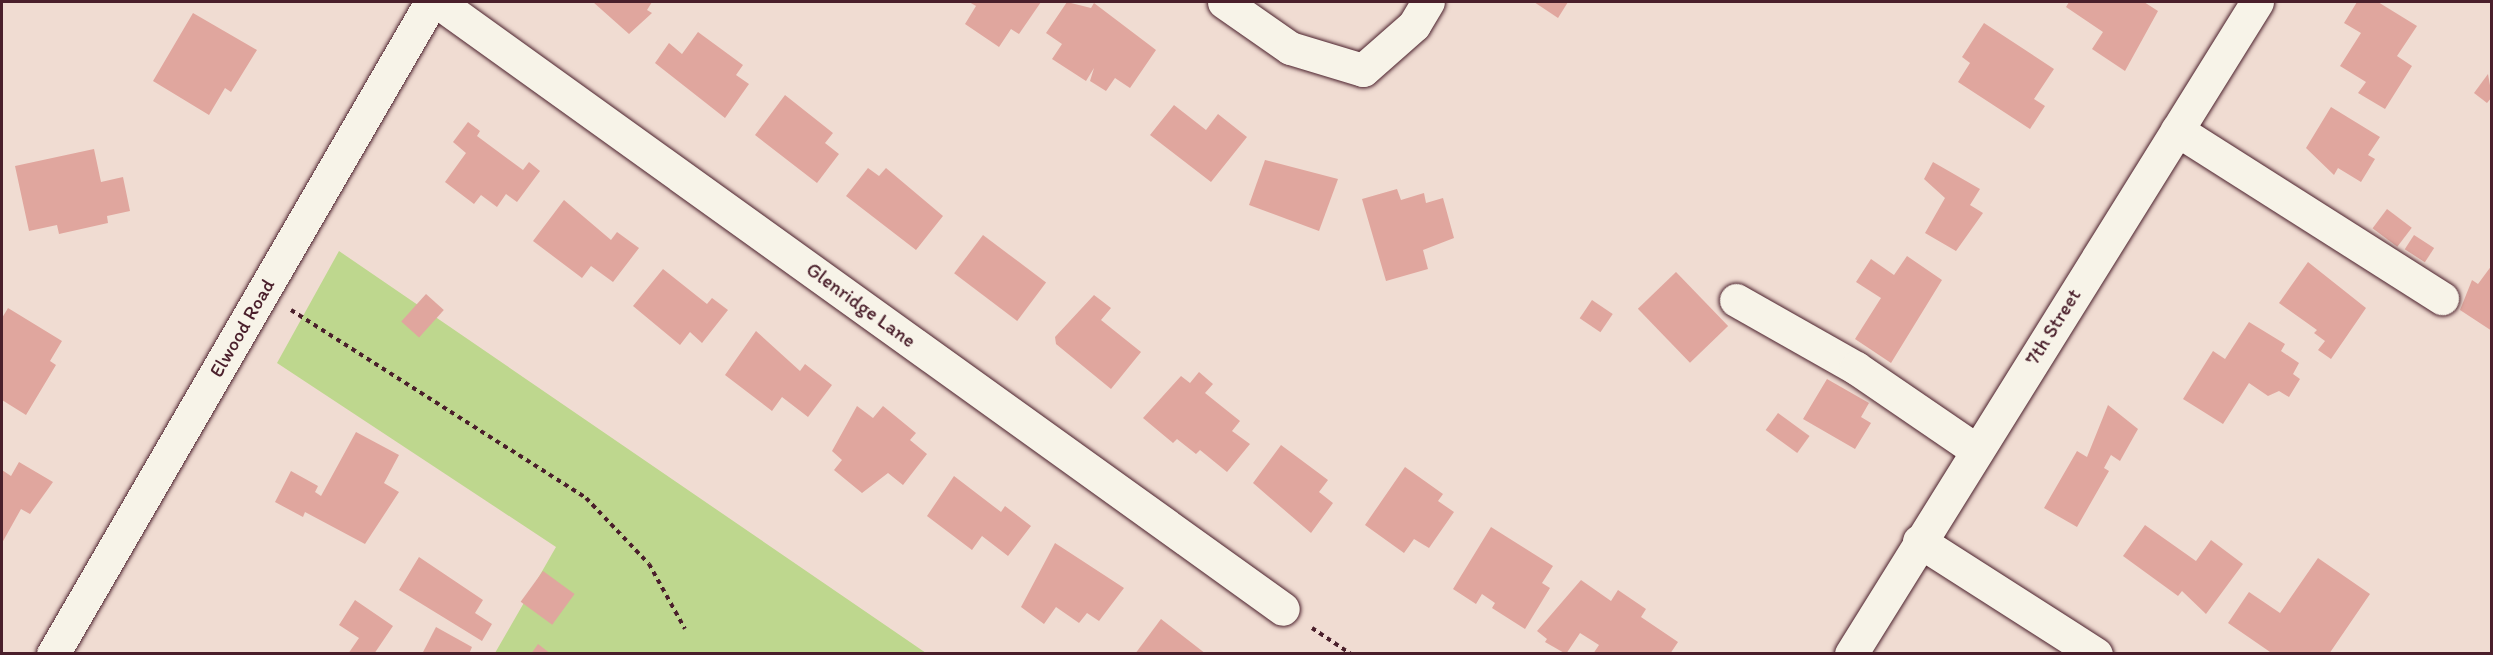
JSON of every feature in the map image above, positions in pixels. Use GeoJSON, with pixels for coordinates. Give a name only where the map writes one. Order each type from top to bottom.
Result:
{"type":"FeatureCollection","features":[{"type":"Feature","properties":{"kind":"street","name":"Elwood Road"},"geometry":{"type":"LineString","coordinates":[[52,654],[431,2]]}},
{"type":"Feature","properties":{"kind":"street","name":"Glenridge Lane"},"geometry":{"type":"LineString","coordinates":[[438,2],[1283,609]]}},
{"type":"Feature","properties":{"kind":"street"},"geometry":{"type":"LineString","coordinates":[[1224,2],[1290,48],[1363,70],[1414,25],[1428,2]]}},
{"type":"Feature","properties":{"kind":"street","name":"7th Street"},"geometry":{"type":"LineString","coordinates":[[1851,654],[1919,541],[2257,2]]}},
{"type":"Feature","properties":{"kind":"street"},"geometry":{"type":"LineString","coordinates":[[2177,130],[2442,298]]}},
{"type":"Feature","properties":{"kind":"street"},"geometry":{"type":"LineString","coordinates":[[1736,300],[1856,368],[1976,450]]}},
{"type":"Feature","properties":{"kind":"street"},"geometry":{"type":"LineString","coordinates":[[1919,541],[2096,654]]}},
{"type":"Feature","properties":{"kind":"path"},"geometry":{"type":"LineString","coordinates":[[263,292],[586,498],[648,564],[686,629]]}},
{"type":"Feature","properties":{"kind":"path"},"geometry":{"type":"LineString","coordinates":[[1283,609],[1351,654]]}},
{"type":"Feature","properties":{"kind":"green space"},"geometry":{"type":"Polygon","coordinates":[[[339,251],[926,653],[495,653],[556,547],[277,363],[339,251]]]}},
{"type":"Feature","properties":{"kind":"building"},"geometry":{"type":"Polygon","coordinates":[[[593,2],[652,2],[647,10],[652,13],[629,34],[593,2]]]}},
{"type":"Feature","properties":{"kind":"building"},"geometry":{"type":"Polygon","coordinates":[[[969,2],[1041,2],[1019,34],[1011,29],[999,47],[965,24],[976,6],[969,2]]]}},
{"type":"Feature","properties":{"kind":"building"},"geometry":{"type":"Polygon","coordinates":[[[1067,2],[1091,8],[1094,3],[1156,50],[1130,88],[1115,78],[1106,91],[1090,81],[1094,68],[1086,81],[1052,59],[1062,44],[1046,33],[1067,2]]]}},
{"type":"Feature","properties":{"kind":"building"},"geometry":{"type":"Polygon","coordinates":[[[1534,2],[1568,2],[1558,18],[1534,2]]]}},
{"type":"Feature","properties":{"kind":"building"},"geometry":{"type":"Polygon","coordinates":[[[2069,2],[2144,2],[2158,11],[2125,71],[2092,49],[2103,32],[2066,7],[2069,2]]]}},
{"type":"Feature","properties":{"kind":"building"},"geometry":{"type":"Polygon","coordinates":[[[2357,2],[2378,2],[2417,26],[2397,56],[2412,66],[2385,109],[2358,93],[2366,82],[2340,66],[2361,33],[2344,23],[2357,2]]]}},
{"type":"Feature","properties":{"kind":"building"},"geometry":{"type":"Polygon","coordinates":[[[193,13],[257,50],[231,92],[225,88],[209,115],[153,81],[193,13]]]}},
{"type":"Feature","properties":{"kind":"building"},"geometry":{"type":"Polygon","coordinates":[[[1984,23],[2054,69],[2034,99],[2045,106],[2030,129],[1958,82],[1970,63],[1962,57],[1984,23]]]}},
{"type":"Feature","properties":{"kind":"building"},"geometry":{"type":"Polygon","coordinates":[[[698,32],[743,65],[736,75],[749,84],[725,118],[655,63],[669,43],[682,54],[698,32]]]}},
{"type":"Feature","properties":{"kind":"building"},"geometry":{"type":"Polygon","coordinates":[[[2488,74],[2492,97],[2487,103],[2474,93],[2488,74]]]}},
{"type":"Feature","properties":{"kind":"building"},"geometry":{"type":"Polygon","coordinates":[[[785,95],[833,133],[825,143],[839,154],[817,183],[755,135],[785,95]]]}},
{"type":"Feature","properties":{"kind":"building"},"geometry":{"type":"Polygon","coordinates":[[[1174,105],[1206,130],[1218,114],[1247,137],[1211,182],[1150,135],[1174,105]]]}},
{"type":"Feature","properties":{"kind":"building"},"geometry":{"type":"Polygon","coordinates":[[[2331,107],[2380,137],[2368,155],[2375,159],[2361,182],[2338,168],[2334,175],[2306,148],[2331,107]]]}},
{"type":"Feature","properties":{"kind":"building"},"geometry":{"type":"Polygon","coordinates":[[[468,122],[480,131],[477,136],[523,170],[529,162],[540,171],[517,202],[506,194],[497,207],[481,195],[474,204],[445,182],[466,153],[453,142],[468,122]]]}},
{"type":"Feature","properties":{"kind":"building"},"geometry":{"type":"Polygon","coordinates":[[[94,149],[101,182],[123,177],[130,211],[107,216],[108,223],[59,234],[57,225],[29,231],[15,166],[94,149]]]}},
{"type":"Feature","properties":{"kind":"building"},"geometry":{"type":"Polygon","coordinates":[[[1265,160],[1338,179],[1319,231],[1249,205],[1265,160]]]}},
{"type":"Feature","properties":{"kind":"building"},"geometry":{"type":"Polygon","coordinates":[[[1933,162],[1980,189],[1970,205],[1983,213],[1956,251],[1925,233],[1945,198],[1924,179],[1933,162]]]}},
{"type":"Feature","properties":{"kind":"building"},"geometry":{"type":"Polygon","coordinates":[[[868,168],[879,176],[886,168],[943,216],[916,250],[846,196],[868,168]]]}},
{"type":"Feature","properties":{"kind":"building"},"geometry":{"type":"Polygon","coordinates":[[[1397,189],[1401,200],[1424,193],[1426,203],[1443,198],[1454,238],[1423,250],[1428,269],[1386,281],[1362,199],[1397,189]]]}},
{"type":"Feature","properties":{"kind":"building"},"geometry":{"type":"Polygon","coordinates":[[[564,200],[611,240],[617,232],[639,248],[613,282],[591,266],[582,278],[533,241],[564,200]]]}},
{"type":"Feature","properties":{"kind":"building"},"geometry":{"type":"Polygon","coordinates":[[[2387,209],[2412,228],[2397,247],[2373,228],[2387,209]]]}},
{"type":"Feature","properties":{"kind":"building"},"geometry":{"type":"Polygon","coordinates":[[[983,235],[1046,283],[1017,321],[954,273],[983,235]]]}},
{"type":"Feature","properties":{"kind":"building"},"geometry":{"type":"Polygon","coordinates":[[[2414,235],[2434,248],[2425,262],[2405,249],[2414,235]]]}},
{"type":"Feature","properties":{"kind":"building"},"geometry":{"type":"Polygon","coordinates":[[[1907,256],[1942,280],[1891,363],[1855,339],[1881,298],[1856,282],[1871,259],[1894,275],[1907,256]]]}},
{"type":"Feature","properties":{"kind":"building"},"geometry":{"type":"Polygon","coordinates":[[[2308,262],[2366,308],[2331,359],[2318,350],[2325,341],[2314,333],[2317,330],[2279,303],[2308,262]]]}},
{"type":"Feature","properties":{"kind":"building"},"geometry":{"type":"Polygon","coordinates":[[[2492,265],[2492,331],[2460,310],[2472,280],[2478,284],[2492,265]]]}},
{"type":"Feature","properties":{"kind":"building"},"geometry":{"type":"Polygon","coordinates":[[[663,269],[707,304],[712,298],[728,310],[702,343],[690,332],[680,345],[633,306],[663,269]]]}},
{"type":"Feature","properties":{"kind":"building"},"geometry":{"type":"Polygon","coordinates":[[[1676,272],[1728,326],[1690,363],[1638,309],[1676,272]]]}},
{"type":"Feature","properties":{"kind":"building"},"geometry":{"type":"Polygon","coordinates":[[[426,294],[444,310],[419,338],[401,321],[426,294]]]}},
{"type":"Feature","properties":{"kind":"building"},"geometry":{"type":"Polygon","coordinates":[[[1094,295],[1111,308],[1101,320],[1141,352],[1111,389],[1056,344],[1055,337],[1094,295]]]}},
{"type":"Feature","properties":{"kind":"building"},"geometry":{"type":"Polygon","coordinates":[[[1592,300],[1613,314],[1600,332],[1580,318],[1592,300]]]}},
{"type":"Feature","properties":{"kind":"building"},"geometry":{"type":"Polygon","coordinates":[[[8,308],[62,341],[50,361],[56,365],[26,415],[2,400],[2,318],[8,308]]]}},
{"type":"Feature","properties":{"kind":"building"},"geometry":{"type":"Polygon","coordinates":[[[2249,322],[2285,344],[2281,351],[2299,363],[2293,374],[2300,379],[2289,397],[2279,391],[2268,396],[2249,383],[2223,424],[2183,399],[2213,351],[2225,359],[2249,322]]]}},
{"type":"Feature","properties":{"kind":"building"},"geometry":{"type":"Polygon","coordinates":[[[756,331],[800,371],[805,364],[832,385],[808,417],[782,397],[772,411],[725,375],[756,331]]]}},
{"type":"Feature","properties":{"kind":"building"},"geometry":{"type":"Polygon","coordinates":[[[1199,372],[1213,384],[1205,393],[1240,421],[1232,431],[1250,444],[1227,472],[1200,450],[1196,454],[1177,439],[1173,443],[1143,418],[1181,376],[1190,383],[1199,372]]]}},
{"type":"Feature","properties":{"kind":"building"},"geometry":{"type":"Polygon","coordinates":[[[1827,379],[1869,403],[1861,417],[1871,423],[1855,449],[1803,419],[1827,379]]]}},
{"type":"Feature","properties":{"kind":"building"},"geometry":{"type":"Polygon","coordinates":[[[2108,405],[2138,429],[2120,461],[2111,455],[2104,468],[2109,471],[2077,527],[2044,508],[2077,451],[2087,457],[2108,405]]]}},
{"type":"Feature","properties":{"kind":"building"},"geometry":{"type":"Polygon","coordinates":[[[857,406],[873,418],[883,406],[916,433],[910,440],[927,454],[903,485],[888,473],[862,493],[834,470],[842,460],[832,451],[857,406]]]}},
{"type":"Feature","properties":{"kind":"building"},"geometry":{"type":"Polygon","coordinates":[[[1778,413],[1810,436],[1797,453],[1766,430],[1778,413]]]}},
{"type":"Feature","properties":{"kind":"building"},"geometry":{"type":"Polygon","coordinates":[[[356,432],[399,455],[384,483],[399,492],[365,544],[305,512],[303,517],[275,502],[291,471],[318,486],[315,492],[321,496],[356,432]]]}},
{"type":"Feature","properties":{"kind":"building"},"geometry":{"type":"Polygon","coordinates":[[[1281,445],[1328,480],[1319,492],[1333,503],[1311,533],[1253,483],[1281,445]]]}},
{"type":"Feature","properties":{"kind":"building"},"geometry":{"type":"Polygon","coordinates":[[[19,462],[53,482],[30,514],[21,509],[2,543],[2,470],[11,476],[19,462]]]}},
{"type":"Feature","properties":{"kind":"building"},"geometry":{"type":"Polygon","coordinates":[[[1405,467],[1443,494],[1438,501],[1454,512],[1429,548],[1414,539],[1404,553],[1365,525],[1405,467]]]}},
{"type":"Feature","properties":{"kind":"building"},"geometry":{"type":"Polygon","coordinates":[[[954,476],[1001,512],[1005,506],[1031,526],[1008,556],[982,536],[972,550],[927,516],[954,476]]]}},
{"type":"Feature","properties":{"kind":"building"},"geometry":{"type":"Polygon","coordinates":[[[2145,525],[2196,561],[2211,540],[2243,564],[2206,614],[2182,591],[2178,596],[2123,556],[2145,525]]]}},
{"type":"Feature","properties":{"kind":"building"},"geometry":{"type":"Polygon","coordinates":[[[1491,527],[1553,566],[1542,583],[1550,588],[1525,629],[1492,608],[1495,603],[1482,594],[1476,604],[1453,589],[1491,527]]]}},
{"type":"Feature","properties":{"kind":"building"},"geometry":{"type":"Polygon","coordinates":[[[1055,543],[1124,588],[1099,621],[1087,613],[1079,623],[1056,607],[1044,624],[1021,607],[1055,543]]]}},
{"type":"Feature","properties":{"kind":"building"},"geometry":{"type":"Polygon","coordinates":[[[419,557],[483,600],[475,613],[492,624],[482,641],[399,590],[419,557]]]}},
{"type":"Feature","properties":{"kind":"building"},"geometry":{"type":"Polygon","coordinates":[[[2318,558],[2370,594],[2329,654],[2273,654],[2228,623],[2249,592],[2280,613],[2318,558]]]}},
{"type":"Feature","properties":{"kind":"building"},"geometry":{"type":"Polygon","coordinates":[[[543,571],[575,594],[552,625],[521,602],[543,571]]]}},
{"type":"Feature","properties":{"kind":"building"},"geometry":{"type":"Polygon","coordinates":[[[1581,580],[1611,601],[1618,590],[1646,609],[1641,617],[1678,642],[1670,654],[1593,654],[1599,645],[1580,633],[1566,654],[1545,642],[1547,639],[1537,631],[1581,580]]]}},
{"type":"Feature","properties":{"kind":"building"},"geometry":{"type":"Polygon","coordinates":[[[355,600],[393,626],[374,654],[348,654],[359,638],[339,625],[355,600]]]}},
{"type":"Feature","properties":{"kind":"building"},"geometry":{"type":"Polygon","coordinates":[[[1161,619],[1206,654],[1135,654],[1161,619]]]}},
{"type":"Feature","properties":{"kind":"building"},"geometry":{"type":"Polygon","coordinates":[[[436,627],[472,647],[469,654],[422,654],[436,627]]]}},
{"type":"Feature","properties":{"kind":"building"},"geometry":{"type":"Polygon","coordinates":[[[538,644],[551,654],[531,654],[538,644]]]}}]}
